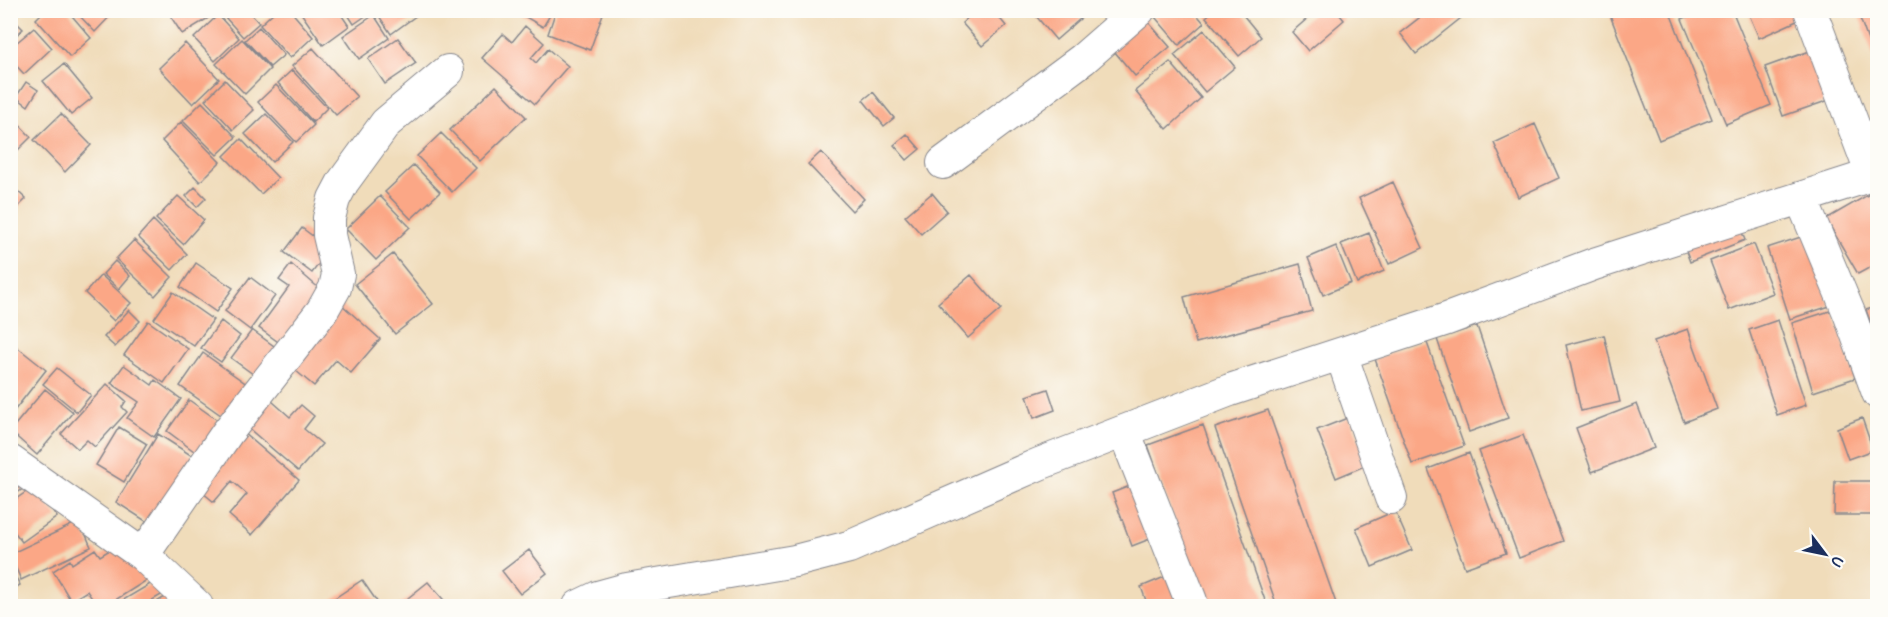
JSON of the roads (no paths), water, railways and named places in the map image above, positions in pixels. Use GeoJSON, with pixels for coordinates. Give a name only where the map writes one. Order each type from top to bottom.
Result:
{"type":"FeatureCollection","features":[{"type":"Feature","properties":{"kind":"street"},"geometry":{"type":"LineString","coordinates":[[943,163],[1083,59],[1140,10]]}},
{"type":"Feature","properties":{"kind":"street"},"geometry":{"type":"LineString","coordinates":[[579,606],[598,597],[636,598],[849,547],[1039,464],[1230,390],[1447,319],[1594,264],[1875,174],[1810,10]]}},
{"type":"Feature","properties":{"kind":"street"},"geometry":{"type":"LineString","coordinates":[[143,555],[227,433],[322,311],[335,288],[338,274],[329,235],[329,218],[334,199],[343,182],[386,123],[448,71]]}},
{"type":"Feature","properties":{"kind":"street"},"geometry":{"type":"LineString","coordinates":[[1801,198],[1849,313],[1878,393]]}},
{"type":"Feature","properties":{"kind":"street"},"geometry":{"type":"LineString","coordinates":[[1341,354],[1391,498]]}},
{"type":"Feature","properties":{"kind":"street"},"geometry":{"type":"LineString","coordinates":[[1124,431],[1191,601]]}},
{"type":"Feature","properties":{"kind":"street"},"geometry":{"type":"LineString","coordinates":[[10,461],[143,555],[197,606]]}}]}
